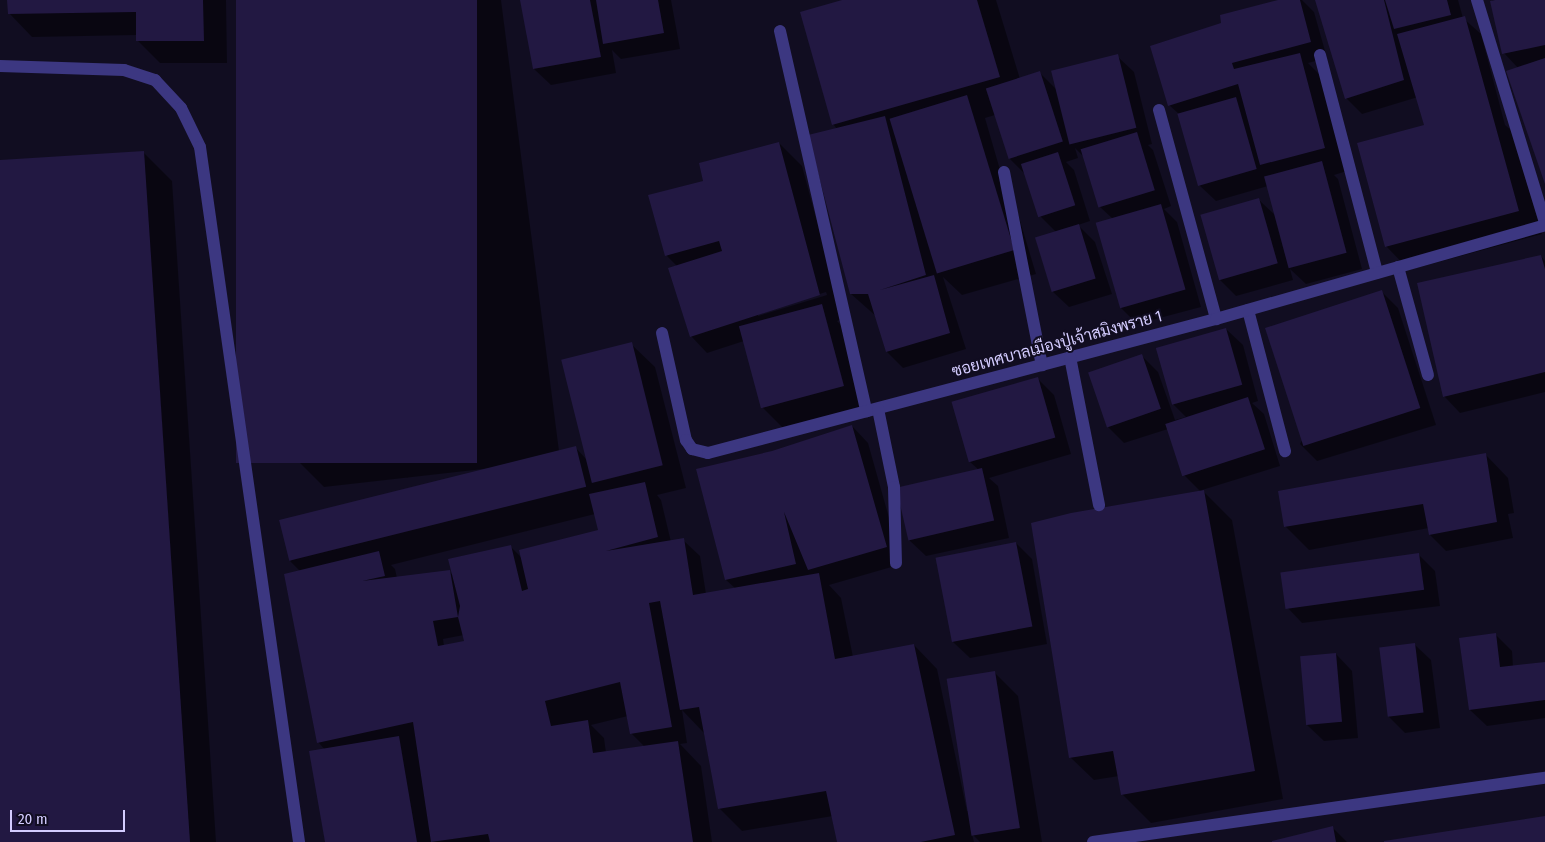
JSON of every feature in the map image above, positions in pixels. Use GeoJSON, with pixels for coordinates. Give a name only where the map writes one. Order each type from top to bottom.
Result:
{"type":"FeatureCollection","features":[{"type":"Feature","properties":{"kind":"street"},"geometry":{"type":"LineString","coordinates":[[1477,0],[1545,224]]}},
{"type":"Feature","properties":{"kind":"street"},"geometry":{"type":"LineString","coordinates":[[780,32],[872,410],[894,487],[896,563]]}},
{"type":"Feature","properties":{"kind":"street"},"geometry":{"type":"LineString","coordinates":[[1320,55],[1377,273]]}},
{"type":"Feature","properties":{"kind":"street"},"geometry":{"type":"LineString","coordinates":[[0,66],[124,70],[155,80],[181,108],[200,147],[299,842]]}},
{"type":"Feature","properties":{"kind":"street"},"geometry":{"type":"LineString","coordinates":[[1159,110],[1216,319]]}},
{"type":"Feature","properties":{"kind":"street"},"geometry":{"type":"LineString","coordinates":[[1004,172],[1042,365]]}},
{"type":"Feature","properties":{"kind":"street","name":"ซอยเทศบาลเมืองปู่เจ้าสมิงพราย 1"},"geometry":{"type":"LineString","coordinates":[[662,333],[686,440],[692,449],[699,452],[708,452],[1216,319],[1545,224]]}},
{"type":"Feature","properties":{"kind":"street"},"geometry":{"type":"LineString","coordinates":[[1398,267],[1428,375]]}},
{"type":"Feature","properties":{"kind":"street"},"geometry":{"type":"LineString","coordinates":[[1248,310],[1285,451]]}},
{"type":"Feature","properties":{"kind":"street"},"geometry":{"type":"LineString","coordinates":[[1070,357],[1099,505]]}},
{"type":"Feature","properties":{"kind":"street"},"geometry":{"type":"LineString","coordinates":[[1093,842],[1545,778]]}},
{"type":"Feature","properties":{"kind":"building"},"geometry":{"type":"Polygon","coordinates":[[[7,0],[203,0],[204,41],[136,41],[136,12],[8,14],[7,0]]]}},
{"type":"Feature","properties":{"kind":"building"},"geometry":{"type":"Polygon","coordinates":[[[236,0],[477,0],[477,463],[236,463],[236,0]]]}},
{"type":"Feature","properties":{"kind":"building"},"geometry":{"type":"Polygon","coordinates":[[[520,0],[590,0],[601,57],[533,69],[520,0]]]}},
{"type":"Feature","properties":{"kind":"building"},"geometry":{"type":"Polygon","coordinates":[[[596,0],[658,0],[664,33],[603,44],[596,0]]]}},
{"type":"Feature","properties":{"kind":"building"},"geometry":{"type":"Polygon","coordinates":[[[842,0],[977,0],[1000,77],[832,125],[800,12],[842,0]]]}},
{"type":"Feature","properties":{"kind":"building"},"geometry":{"type":"Polygon","coordinates":[[[1278,0],[1300,0],[1311,42],[1232,63],[1234,69],[1300,53],[1325,148],[1260,165],[1238,84],[1168,106],[1150,46],[1221,23],[1220,15],[1278,0]]]}},
{"type":"Feature","properties":{"kind":"building"},"geometry":{"type":"Polygon","coordinates":[[[1315,0],[1384,0],[1404,80],[1345,99],[1315,0]]]}},
{"type":"Feature","properties":{"kind":"building"},"geometry":{"type":"Polygon","coordinates":[[[1385,0],[1447,0],[1451,15],[1394,29],[1385,0]]]}},
{"type":"Feature","properties":{"kind":"building"},"geometry":{"type":"Polygon","coordinates":[[[1545,0],[1545,45],[1502,54],[1490,1],[1545,0]]]}},
{"type":"Feature","properties":{"kind":"building"},"geometry":{"type":"Polygon","coordinates":[[[1465,16],[1519,211],[1385,247],[1357,143],[1424,125],[1397,34],[1465,16]]]}},
{"type":"Feature","properties":{"kind":"building"},"geometry":{"type":"Polygon","coordinates":[[[1118,54],[1136,128],[1069,144],[1051,71],[1118,54]]]}},
{"type":"Feature","properties":{"kind":"building"},"geometry":{"type":"Polygon","coordinates":[[[1545,58],[1545,184],[1506,71],[1545,58]]]}},
{"type":"Feature","properties":{"kind":"building"},"geometry":{"type":"Polygon","coordinates":[[[1040,71],[1063,141],[1009,159],[986,89],[1040,71]]]}},
{"type":"Feature","properties":{"kind":"building"},"geometry":{"type":"Polygon","coordinates":[[[967,95],[1014,250],[937,274],[890,119],[967,95]]]}},
{"type":"Feature","properties":{"kind":"building"},"geometry":{"type":"Polygon","coordinates":[[[1236,97],[1257,169],[1198,186],[1177,114],[1236,97]]]}},
{"type":"Feature","properties":{"kind":"building"},"geometry":{"type":"Polygon","coordinates":[[[885,116],[926,275],[880,290],[934,275],[950,333],[886,352],[868,294],[850,294],[808,135],[885,116]]]}},
{"type":"Feature","properties":{"kind":"building"},"geometry":{"type":"Polygon","coordinates":[[[1137,132],[1155,190],[1098,208],[1081,149],[1137,132]]]}},
{"type":"Feature","properties":{"kind":"building"},"geometry":{"type":"Polygon","coordinates":[[[779,142],[820,295],[690,337],[668,268],[722,251],[719,241],[665,256],[648,195],[703,181],[699,163],[779,142]]]}},
{"type":"Feature","properties":{"kind":"building"},"geometry":{"type":"Polygon","coordinates":[[[144,151],[190,842],[0,842],[0,160],[144,151]]]}},
{"type":"Feature","properties":{"kind":"building"},"geometry":{"type":"Polygon","coordinates":[[[1058,152],[1075,205],[1038,217],[1021,164],[1058,152]]]}},
{"type":"Feature","properties":{"kind":"building"},"geometry":{"type":"Polygon","coordinates":[[[1322,161],[1347,253],[1289,268],[1264,177],[1322,161]]]}},
{"type":"Feature","properties":{"kind":"building"},"geometry":{"type":"Polygon","coordinates":[[[1259,198],[1278,263],[1219,280],[1200,215],[1259,198]]]}},
{"type":"Feature","properties":{"kind":"building"},"geometry":{"type":"Polygon","coordinates":[[[1161,204],[1186,290],[1120,308],[1096,223],[1161,204]]]}},
{"type":"Feature","properties":{"kind":"building"},"geometry":{"type":"Polygon","coordinates":[[[1079,224],[1096,279],[1052,292],[1035,237],[1079,224]]]}},
{"type":"Feature","properties":{"kind":"building"},"geometry":{"type":"Polygon","coordinates":[[[1541,255],[1545,269],[1545,372],[1443,397],[1417,283],[1541,255]]]}},
{"type":"Feature","properties":{"kind":"building"},"geometry":{"type":"Polygon","coordinates":[[[1382,290],[1420,408],[1303,446],[1265,328],[1382,290]]]}},
{"type":"Feature","properties":{"kind":"building"},"geometry":{"type":"Polygon","coordinates":[[[822,304],[844,386],[761,408],[739,326],[822,304]]]}},
{"type":"Feature","properties":{"kind":"building"},"geometry":{"type":"Polygon","coordinates":[[[1226,328],[1242,385],[1172,405],[1156,348],[1226,328]]]}},
{"type":"Feature","properties":{"kind":"building"},"geometry":{"type":"Polygon","coordinates":[[[632,342],[663,465],[592,483],[561,360],[632,342]]]}},
{"type":"Feature","properties":{"kind":"building"},"geometry":{"type":"Polygon","coordinates":[[[1142,354],[1161,409],[1107,427],[1088,373],[1142,354]]]}},
{"type":"Feature","properties":{"kind":"building"},"geometry":{"type":"Polygon","coordinates":[[[1038,377],[1055,438],[969,462],[951,402],[1038,377]]]}},
{"type":"Feature","properties":{"kind":"building"},"geometry":{"type":"Polygon","coordinates":[[[1248,397],[1265,449],[1182,476],[1165,424],[1248,397]]]}},
{"type":"Feature","properties":{"kind":"building"},"geometry":{"type":"Polygon","coordinates":[[[852,425],[887,547],[808,570],[784,512],[796,564],[725,580],[696,469],[772,451],[852,425]]]}},
{"type":"Feature","properties":{"kind":"building"},"geometry":{"type":"Polygon","coordinates":[[[576,446],[586,487],[289,561],[279,520],[576,446]]]}},
{"type":"Feature","properties":{"kind":"building"},"geometry":{"type":"Polygon","coordinates":[[[1486,453],[1497,522],[1429,535],[1423,504],[1284,527],[1278,491],[1486,453]]]}},
{"type":"Feature","properties":{"kind":"building"},"geometry":{"type":"Polygon","coordinates":[[[982,468],[994,521],[908,540],[896,488],[982,468]]]}},
{"type":"Feature","properties":{"kind":"building"},"geometry":{"type":"Polygon","coordinates":[[[645,482],[658,537],[606,551],[684,538],[693,595],[819,573],[835,659],[914,644],[955,835],[921,842],[837,842],[826,791],[718,809],[699,707],[680,710],[660,601],[649,603],[672,727],[630,734],[620,682],[545,701],[551,726],[588,720],[593,753],[678,741],[693,842],[490,842],[488,834],[431,842],[413,722],[317,743],[284,574],[379,551],[385,576],[362,581],[450,570],[458,617],[460,606],[448,559],[511,545],[522,591],[528,589],[519,550],[598,530],[589,494],[645,482]],[[458,617],[433,621],[438,646],[464,641],[458,617]]]}},
{"type":"Feature","properties":{"kind":"building"},"geometry":{"type":"Polygon","coordinates":[[[1204,490],[1255,771],[1121,795],[1113,751],[1069,758],[1031,523],[1071,513],[1204,490]]]}},
{"type":"Feature","properties":{"kind":"building"},"geometry":{"type":"Polygon","coordinates":[[[1016,542],[1032,626],[952,642],[936,558],[1016,542]]]}},
{"type":"Feature","properties":{"kind":"building"},"geometry":{"type":"Polygon","coordinates":[[[1419,553],[1424,590],[1286,609],[1280,572],[1419,553]]]}},
{"type":"Feature","properties":{"kind":"building"},"geometry":{"type":"Polygon","coordinates":[[[1496,633],[1500,667],[1545,662],[1545,700],[1469,710],[1459,638],[1496,633]]]}},
{"type":"Feature","properties":{"kind":"building"},"geometry":{"type":"Polygon","coordinates":[[[1415,643],[1424,712],[1388,717],[1379,647],[1415,643]]]}},
{"type":"Feature","properties":{"kind":"building"},"geometry":{"type":"Polygon","coordinates":[[[1336,653],[1342,722],[1306,725],[1300,656],[1336,653]]]}},
{"type":"Feature","properties":{"kind":"building"},"geometry":{"type":"Polygon","coordinates":[[[995,671],[1020,828],[971,836],[947,679],[995,671]]]}},
{"type":"Feature","properties":{"kind":"building"},"geometry":{"type":"Polygon","coordinates":[[[399,736],[417,842],[325,842],[309,751],[399,736]]]}},
{"type":"Feature","properties":{"kind":"building"},"geometry":{"type":"Polygon","coordinates":[[[1545,816],[1545,842],[1384,842],[1384,841],[1545,816]]]}},
{"type":"Feature","properties":{"kind":"building"},"geometry":{"type":"Polygon","coordinates":[[[1333,826],[1336,842],[1272,842],[1272,841],[1333,826]]]}}]}
